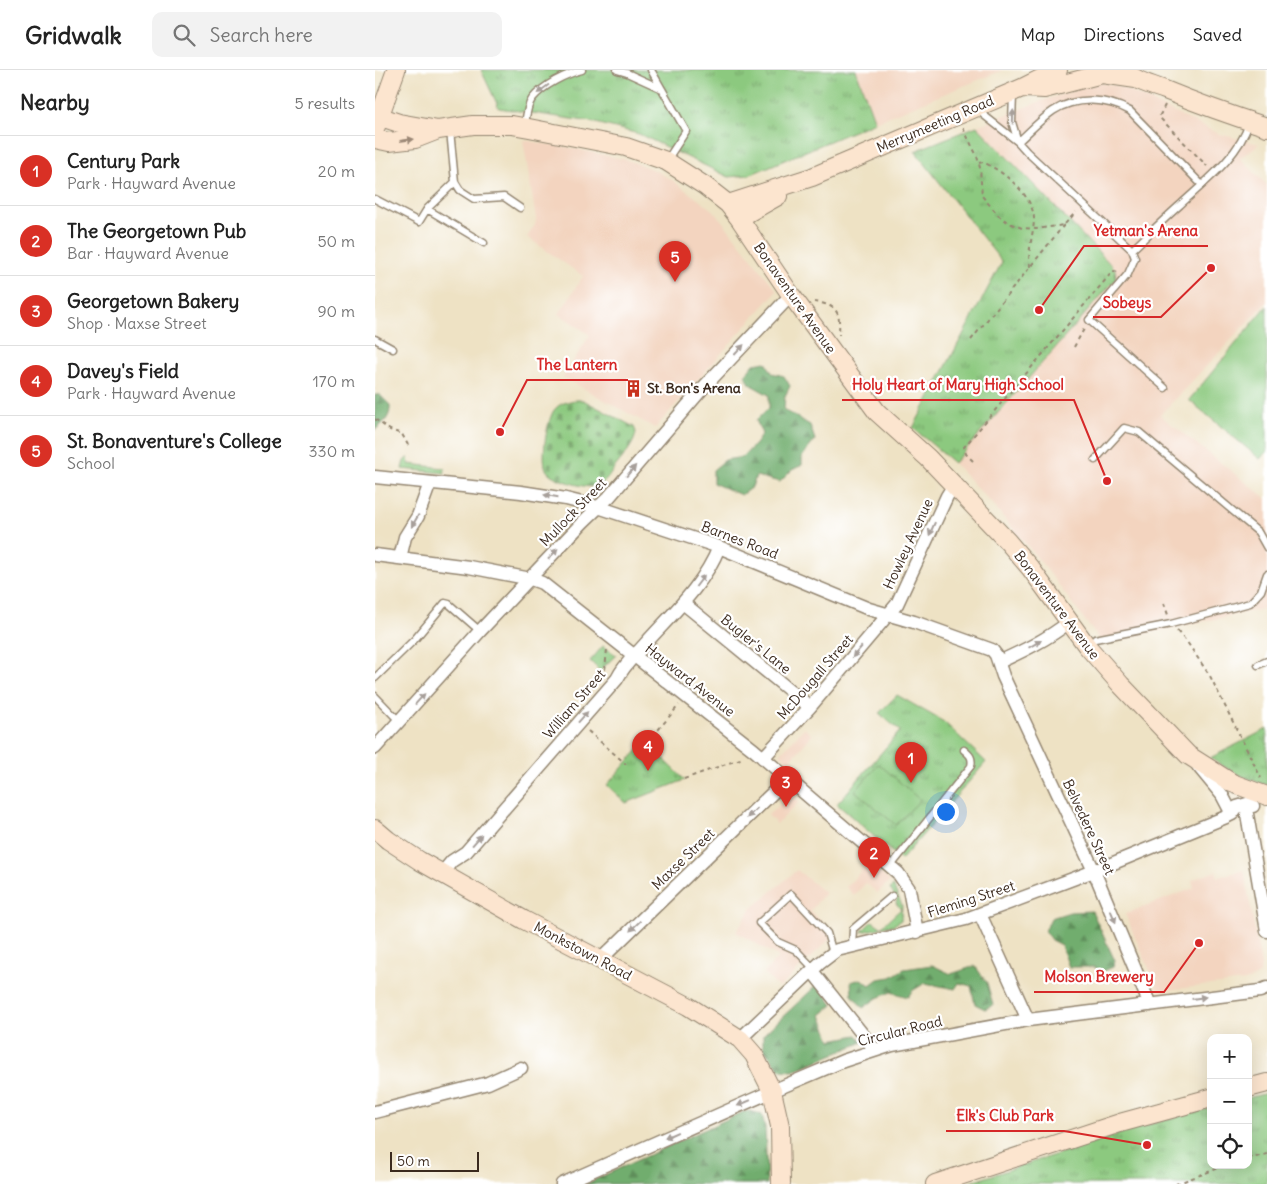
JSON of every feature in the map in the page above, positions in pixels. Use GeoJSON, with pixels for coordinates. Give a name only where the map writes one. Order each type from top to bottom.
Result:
{"type":"FeatureCollection","features":[{"type":"Feature","properties":{"kind":"street"},"geometry":{"type":"LineString","coordinates":[[377,121],[396,70]]}},
{"type":"Feature","properties":{"kind":"street","name":"Merrymeeting Road"},"geometry":{"type":"LineString","coordinates":[[728,204],[812,177],[1017,90],[1058,70]]}},
{"type":"Feature","properties":{"kind":"street"},"geometry":{"type":"LineString","coordinates":[[1017,90],[1045,89],[1102,74],[1134,75],[1214,110],[1267,127]]}},
{"type":"Feature","properties":{"kind":"street","name":"Bonaventure Avenue"},"geometry":{"type":"LineString","coordinates":[[377,121],[444,129],[492,125],[525,127],[626,147],[666,161],[728,204],[877,412],[928,458],[1026,562],[1069,622],[1121,685],[1188,755],[1222,795],[1233,814]]}},
{"type":"Feature","properties":{"kind":"street","name":"Bonaventure Avenue"},"geometry":{"type":"LineString","coordinates":[[375,139],[389,142],[415,140],[444,129]]}},
{"type":"Feature","properties":{"kind":"street","name":"Merrymeeting Road"},"geometry":{"type":"LineString","coordinates":[[739,218],[812,177]]}},
{"type":"Feature","properties":{"kind":"street","name":"Mullock Street"},"geometry":{"type":"LineString","coordinates":[[375,748],[480,632],[598,507],[701,390],[791,294]]}},
{"type":"Feature","properties":{"kind":"street","name":"Barnes Road"},"geometry":{"type":"LineString","coordinates":[[375,477],[521,492],[566,499],[598,507],[719,547],[889,615],[982,645],[992,650],[999,662]]}},
{"type":"Feature","properties":{"kind":"street"},"geometry":{"type":"LineString","coordinates":[[400,558],[405,537],[418,516],[429,483]]}},
{"type":"Feature","properties":{"kind":"street","name":"Howley Avenue"},"geometry":{"type":"LineString","coordinates":[[889,615],[907,585],[944,502],[954,485]]}},
{"type":"Feature","properties":{"kind":"street","name":"William Street"},"geometry":{"type":"LineString","coordinates":[[442,873],[452,861],[466,852],[617,679],[623,666],[683,603],[711,565],[719,547]]}},
{"type":"Feature","properties":{"kind":"street","name":"Hayward Avenue"},"geometry":{"type":"LineString","coordinates":[[375,555],[469,567],[531,579],[542,583],[763,758],[900,874],[909,889],[917,932]]}},
{"type":"Feature","properties":{"kind":"street","name":"Bugler's Lane"},"geometry":{"type":"LineString","coordinates":[[683,603],[810,708]]}},
{"type":"Feature","properties":{"kind":"street","name":"McDougall Street"},"geometry":{"type":"LineString","coordinates":[[763,758],[810,708],[889,615]]}},
{"type":"Feature","properties":{"kind":"street"},"geometry":{"type":"LineString","coordinates":[[999,662],[1032,646],[1069,622]]}},
{"type":"Feature","properties":{"kind":"street","name":"Belvedere Street"},"geometry":{"type":"LineString","coordinates":[[999,662],[1003,676],[1094,871],[1150,1005]]}},
{"type":"Feature","properties":{"kind":"street","name":"Bonaventure Avenue"},"geometry":{"type":"LineString","coordinates":[[1188,755],[1257,800]]}},
{"type":"Feature","properties":{"kind":"street","name":"Maxse Street"},"geometry":{"type":"LineString","coordinates":[[600,960],[787,779]]}},
{"type":"Feature","properties":{"kind":"street"},"geometry":{"type":"LineString","coordinates":[[1257,800],[1267,931]]}},
{"type":"Feature","properties":{"kind":"street","name":"Fleming Street"},"geometry":{"type":"LineString","coordinates":[[740,1039],[813,970],[833,953],[844,948],[954,923],[980,914],[1094,871],[1233,814],[1240,817],[1257,800],[1267,800]]}},
{"type":"Feature","properties":{"kind":"street","name":"Monkstown Road"},"geometry":{"type":"LineString","coordinates":[[375,829],[388,840],[442,873],[524,920],[688,1006],[740,1039],[754,1055],[772,1090],[780,1126],[781,1184]]}},
{"type":"Feature","properties":{"kind":"street"},"geometry":{"type":"LineString","coordinates":[[980,914],[1028,1020]]}},
{"type":"Feature","properties":{"kind":"street"},"geometry":{"type":"LineString","coordinates":[[813,970],[875,1050]]}},
{"type":"Feature","properties":{"kind":"street","name":"Circular Road"},"geometry":{"type":"LineString","coordinates":[[562,1184],[772,1090],[875,1050],[925,1038],[1028,1020],[1260,991],[1267,988]]}},
{"type":"Feature","properties":{"kind":"street"},"geometry":{"type":"LineString","coordinates":[[375,1112],[488,1083],[521,1068]]}},
{"type":"Feature","properties":{"kind":"street"},"geometry":{"type":"LineString","coordinates":[[1252,1087],[1267,1083]]}},
{"type":"Feature","properties":{"kind":"street"},"geometry":{"type":"LineString","coordinates":[[935,1184],[1111,1126],[1207,1099]]}},
{"type":"Feature","properties":{"kind":"lane"},"geometry":{"type":"LineString","coordinates":[[525,127],[531,100],[553,83],[582,70]]}},
{"type":"Feature","properties":{"kind":"lane"},"geometry":{"type":"LineString","coordinates":[[617,70],[660,88]]}},
{"type":"Feature","properties":{"kind":"lane"},"geometry":{"type":"LineString","coordinates":[[651,70],[686,131],[666,161]]}},
{"type":"Feature","properties":{"kind":"lane"},"geometry":{"type":"LineString","coordinates":[[1017,90],[1012,122],[1018,142]]}},
{"type":"Feature","properties":{"kind":"lane"},"geometry":{"type":"LineString","coordinates":[[1018,142],[1053,111],[1065,104],[1090,100],[1118,104],[1130,111],[1202,185]]}},
{"type":"Feature","properties":{"kind":"lane"},"geometry":{"type":"LineString","coordinates":[[974,107],[1018,142],[1132,250],[1135,258],[1128,274],[1089,320],[1165,388]]}},
{"type":"Feature","properties":{"kind":"lane"},"geometry":{"type":"LineString","coordinates":[[1132,250],[1202,185],[1239,146],[1250,121]]}},
{"type":"Feature","properties":{"kind":"lane"},"geometry":{"type":"LineString","coordinates":[[444,129],[455,182],[460,190],[474,199],[504,197],[520,208]]}},
{"type":"Feature","properties":{"kind":"lane"},"geometry":{"type":"LineString","coordinates":[[375,199],[419,222],[427,209],[455,182]]}},
{"type":"Feature","properties":{"kind":"lane"},"geometry":{"type":"LineString","coordinates":[[427,209],[484,243]]}},
{"type":"Feature","properties":{"kind":"lane"},"geometry":{"type":"LineString","coordinates":[[375,339],[393,349]]}},
{"type":"Feature","properties":{"kind":"lane"},"geometry":{"type":"LineString","coordinates":[[1095,460],[1124,428],[1139,432],[1258,532],[1267,548]]}},
{"type":"Feature","properties":{"kind":"lane"},"geometry":{"type":"LineString","coordinates":[[1095,639],[1171,624],[1251,604],[1261,591],[1267,574]]}},
{"type":"Feature","properties":{"kind":"lane"},"geometry":{"type":"LineString","coordinates":[[375,678],[415,639],[445,603],[449,604],[480,632]]}},
{"type":"Feature","properties":{"kind":"lane"},"geometry":{"type":"LineString","coordinates":[[1258,665],[1267,661]]}},
{"type":"Feature","properties":{"kind":"lane"},"geometry":{"type":"LineString","coordinates":[[375,696],[400,722]]}},
{"type":"Feature","properties":{"kind":"lane"},"geometry":{"type":"LineString","coordinates":[[891,866],[971,766],[973,760],[964,750]]}},
{"type":"Feature","properties":{"kind":"lane"},"geometry":{"type":"LineString","coordinates":[[813,970],[796,950],[777,942],[759,923],[791,894],[827,934],[833,953]]}},
{"type":"Feature","properties":{"kind":"lane"},"geometry":{"type":"LineString","coordinates":[[852,946],[853,929],[892,896]]}},
{"type":"Feature","properties":{"kind":"path"},"geometry":{"type":"LineString","coordinates":[[1167,102],[1159,117],[1207,166]]}},
{"type":"Feature","properties":{"kind":"path"},"geometry":{"type":"LineString","coordinates":[[962,126],[979,164],[983,196],[999,216],[1009,224],[1022,228],[1033,229],[1064,225]]}},
{"type":"Feature","properties":{"kind":"path"},"geometry":{"type":"LineString","coordinates":[[979,164],[983,162],[1005,175],[1017,187],[1033,209],[1030,267]]}},
{"type":"Feature","properties":{"kind":"path"},"geometry":{"type":"LineString","coordinates":[[971,340],[1083,204]]}},
{"type":"Feature","properties":{"kind":"path"},"geometry":{"type":"LineString","coordinates":[[973,461],[966,454],[965,447],[1113,271],[1128,274]]}},
{"type":"Feature","properties":{"kind":"path"},"geometry":{"type":"LineString","coordinates":[[811,302],[824,303],[835,309],[840,320],[839,338]]}},
{"type":"Feature","properties":{"kind":"path"},"geometry":{"type":"LineString","coordinates":[[1074,348],[1089,320]]}},
{"type":"Feature","properties":{"kind":"path"},"geometry":{"type":"LineString","coordinates":[[375,419],[390,430],[402,434],[408,445]]}},
{"type":"Feature","properties":{"kind":"path"},"geometry":{"type":"LineString","coordinates":[[1164,603],[1168,615]]}},
{"type":"Feature","properties":{"kind":"path"},"geometry":{"type":"LineString","coordinates":[[1171,624],[1187,642],[1210,676],[1258,770],[1257,800]]}},
{"type":"Feature","properties":{"kind":"path"},"geometry":{"type":"LineString","coordinates":[[605,670],[607,646]]}},
{"type":"Feature","properties":{"kind":"path"},"geometry":{"type":"LineString","coordinates":[[648,742],[680,703]]}},
{"type":"Feature","properties":{"kind":"path"},"geometry":{"type":"LineString","coordinates":[[584,727],[626,764]]}},
{"type":"Feature","properties":{"kind":"path"},"geometry":{"type":"LineString","coordinates":[[684,779],[747,756]]}},
{"type":"Feature","properties":{"kind":"path"},"geometry":{"type":"LineString","coordinates":[[1252,1158],[1267,1154]]}},
{"type":"Feature","properties":{"kind":"path"},"geometry":{"type":"LineString","coordinates":[[1176,1184],[1216,1169]]}},
{"type":"Feature","properties":{"kind":"shaded area"},"geometry":{"type":"Polygon","coordinates":[[[856,70],[1003,70],[875,122],[856,70]]]}},
{"type":"Feature","properties":{"kind":"shaded area"},"geometry":{"type":"Polygon","coordinates":[[[1099,82],[1119,86],[1219,134],[1259,144],[1240,158],[1267,185],[1267,302],[1160,415],[1267,499],[1267,608],[1102,643],[1045,567],[994,506],[954,463],[1116,278],[1115,269],[977,126],[1036,103],[1099,82]]]}},
{"type":"Feature","properties":{"kind":"shaded area"},"geometry":{"type":"Polygon","coordinates":[[[523,140],[627,160],[652,169],[672,180],[715,212],[775,288],[774,294],[655,428],[563,377],[590,335],[559,314],[583,276],[527,237],[535,225],[536,219],[523,140]]]}},
{"type":"Feature","properties":{"kind":"shaded area"},"geometry":{"type":"Polygon","coordinates":[[[804,728],[812,735],[789,762],[781,753],[804,728]]]}},
{"type":"Feature","properties":{"kind":"shaded area"},"geometry":{"type":"Polygon","coordinates":[[[791,795],[799,802],[777,824],[768,815],[791,795]]]}},
{"type":"Feature","properties":{"kind":"shaded area"},"geometry":{"type":"Polygon","coordinates":[[[869,863],[890,881],[877,893],[866,883],[854,895],[846,887],[869,863]]]}},
{"type":"Feature","properties":{"kind":"shaded area"},"geometry":{"type":"Polygon","coordinates":[[[797,870],[825,893],[810,911],[835,934],[779,988],[764,973],[779,957],[736,932],[751,909],[797,870]]]}},
{"type":"Feature","properties":{"kind":"shaded area"},"geometry":{"type":"Polygon","coordinates":[[[1244,870],[1261,964],[1260,974],[1245,981],[1159,991],[1125,914],[1194,888],[1192,880],[1216,871],[1218,877],[1244,870]]]}},
{"type":"Feature","properties":{"kind":"green space"},"geometry":{"type":"Polygon","coordinates":[[[481,70],[856,70],[875,122],[749,175],[729,177],[639,134],[592,122],[499,108],[481,70]]]}},
{"type":"Feature","properties":{"kind":"green space"},"geometry":{"type":"Polygon","coordinates":[[[977,126],[1115,269],[1116,279],[954,463],[913,428],[1002,262],[915,151],[977,126]]]}},
{"type":"Feature","properties":{"kind":"green space"},"geometry":{"type":"Polygon","coordinates":[[[1267,306],[1267,451],[1260,459],[1189,400],[1267,306]]]}},
{"type":"Feature","properties":{"kind":"green space"},"geometry":{"type":"Polygon","coordinates":[[[766,362],[772,373],[784,376],[790,386],[785,396],[784,410],[810,425],[815,440],[802,457],[802,465],[792,470],[780,482],[756,476],[752,487],[741,495],[713,483],[713,470],[725,460],[743,457],[762,434],[756,420],[769,408],[769,395],[751,385],[745,375],[754,364],[766,362]]]}},
{"type":"Feature","properties":{"kind":"green space"},"geometry":{"type":"Polygon","coordinates":[[[375,395],[380,395],[390,405],[390,409],[386,419],[375,430],[375,395]]]}},
{"type":"Feature","properties":{"kind":"green space"},"geometry":{"type":"Polygon","coordinates":[[[583,400],[634,427],[636,432],[631,446],[625,455],[609,477],[600,485],[589,487],[564,481],[547,471],[545,466],[545,440],[552,414],[559,405],[583,400]]]}},
{"type":"Feature","properties":{"kind":"green space"},"geometry":{"type":"Polygon","coordinates":[[[408,457],[409,464],[444,468],[445,473],[402,469],[404,461],[408,457]]]}},
{"type":"Feature","properties":{"kind":"green space"},"geometry":{"type":"Polygon","coordinates":[[[603,646],[616,655],[600,671],[590,661],[603,646]]]}},
{"type":"Feature","properties":{"kind":"green space"},"geometry":{"type":"Polygon","coordinates":[[[897,695],[944,722],[986,762],[901,860],[837,804],[900,731],[879,713],[897,695]]]}},
{"type":"Feature","properties":{"kind":"green space"},"geometry":{"type":"Polygon","coordinates":[[[1267,729],[1267,785],[1237,774],[1210,758],[1267,729]]]}},
{"type":"Feature","properties":{"kind":"green space"},"geometry":{"type":"Polygon","coordinates":[[[646,741],[685,780],[626,803],[607,785],[646,741]]]}},
{"type":"Feature","properties":{"kind":"green space"},"geometry":{"type":"Polygon","coordinates":[[[879,764],[920,800],[896,825],[855,791],[879,764]]]}},
{"type":"Feature","properties":{"kind":"green space"},"geometry":{"type":"Polygon","coordinates":[[[893,886],[902,905],[901,920],[894,925],[861,932],[872,921],[881,927],[901,909],[890,889],[893,886]]]}},
{"type":"Feature","properties":{"kind":"green space"},"geometry":{"type":"Polygon","coordinates":[[[1092,911],[1115,961],[1113,967],[1101,972],[1095,967],[1069,967],[1061,945],[1051,940],[1045,931],[1051,918],[1070,912],[1092,911]]]}},
{"type":"Feature","properties":{"kind":"green space"},"geometry":{"type":"Polygon","coordinates":[[[932,965],[951,974],[975,966],[987,983],[993,1005],[985,1009],[975,1004],[971,986],[959,983],[955,989],[925,983],[912,991],[908,997],[891,992],[877,998],[863,1008],[852,995],[851,982],[861,979],[870,985],[878,979],[891,977],[904,969],[932,965]]]}},
{"type":"Feature","properties":{"kind":"green space"},"geometry":{"type":"Polygon","coordinates":[[[818,984],[833,1005],[821,1015],[831,1040],[857,1035],[863,1042],[793,1071],[781,1070],[763,1049],[763,1035],[818,984]]]}},
{"type":"Feature","properties":{"kind":"green space"},"geometry":{"type":"Polygon","coordinates":[[[1267,1093],[1267,1184],[965,1184],[1147,1125],[1207,1109],[1207,1169],[1252,1169],[1252,1097],[1267,1093]]]}},
{"type":"Feature","properties":{"kind":"green space"},"geometry":{"type":"Polygon","coordinates":[[[751,1111],[762,1115],[765,1127],[767,1184],[585,1184],[743,1112],[751,1111]]]}},
{"type":"Feature","properties":{"kind":"place","name":"Sobeys"},"geometry":{"type":"Point","coordinates":[1211,268]}},
{"type":"Feature","properties":{"kind":"place","name":"St. Bonaventure's College"},"geometry":{"type":"Point","coordinates":[675,282]}},
{"type":"Feature","properties":{"kind":"place","name":"Yetman's Arena"},"geometry":{"type":"Point","coordinates":[1039,310]}},
{"type":"Feature","properties":{"kind":"place","name":"St. Bon's Arena"},"geometry":{"type":"Point","coordinates":[633,388]}},
{"type":"Feature","properties":{"kind":"place","name":"The Lantern"},"geometry":{"type":"Point","coordinates":[500,432]}},
{"type":"Feature","properties":{"kind":"place","name":"Holy Heart of Mary High School"},"geometry":{"type":"Point","coordinates":[1107,481]}},
{"type":"Feature","properties":{"kind":"place","name":"Davey's Field"},"geometry":{"type":"Point","coordinates":[648,771]}},
{"type":"Feature","properties":{"kind":"place","name":"Century Park"},"geometry":{"type":"Point","coordinates":[911,783]}},
{"type":"Feature","properties":{"kind":"place","name":"Georgetown Bakery"},"geometry":{"type":"Point","coordinates":[786,807]}},
{"type":"Feature","properties":{"kind":"place","name":"The Georgetown Pub"},"geometry":{"type":"Point","coordinates":[874,878]}},
{"type":"Feature","properties":{"kind":"place","name":"Molson Brewery"},"geometry":{"type":"Point","coordinates":[1199,943]}},
{"type":"Feature","properties":{"kind":"place","name":"Elk's Club Park"},"geometry":{"type":"Point","coordinates":[1147,1145]}}]}
